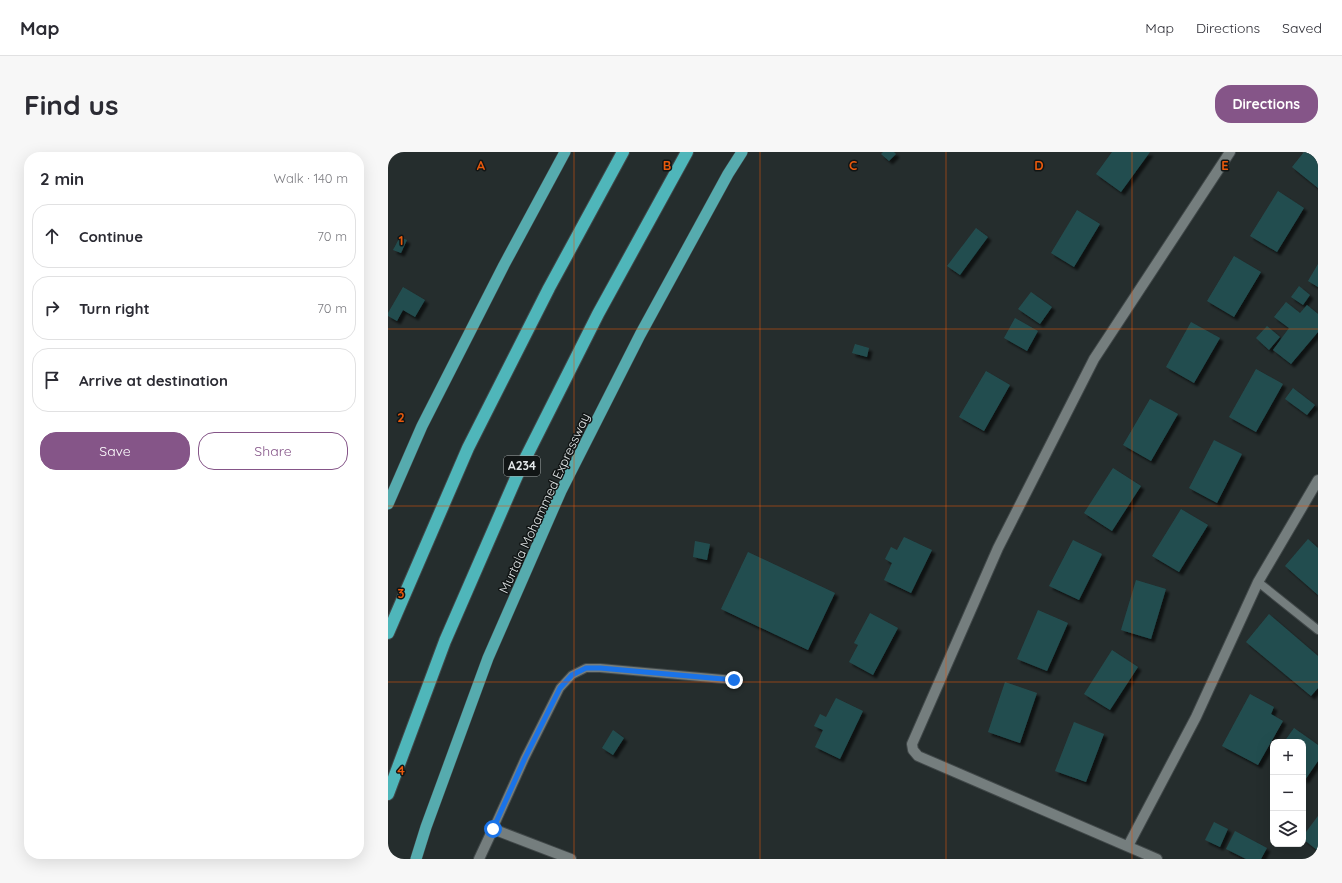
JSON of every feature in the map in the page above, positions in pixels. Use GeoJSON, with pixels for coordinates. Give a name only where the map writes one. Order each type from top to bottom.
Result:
{"type":"FeatureCollection","features":[{"type":"Feature","properties":{"kind":"highway"},"geometry":{"type":"LineString","coordinates":[[388,504],[422,426],[504,265],[565,152]]}},
{"type":"Feature","properties":{"kind":"highway"},"geometry":{"type":"LineString","coordinates":[[388,633],[468,448],[549,288],[623,152]]}},
{"type":"Feature","properties":{"kind":"highway","name":"A234"},"geometry":{"type":"LineString","coordinates":[[388,794],[445,641],[519,471],[598,314],[687,152]]}},
{"type":"Feature","properties":{"kind":"highway","name":"Murtala Mohammed Expressway"},"geometry":{"type":"LineString","coordinates":[[416,859],[426,827],[488,658],[562,491],[640,335],[728,174],[742,152]]}},
{"type":"Feature","properties":{"kind":"street"},"geometry":{"type":"LineString","coordinates":[[1157,859],[918,756],[913,750],[912,744],[998,548],[1094,359],[1230,152]]}},
{"type":"Feature","properties":{"kind":"street"},"geometry":{"type":"LineString","coordinates":[[1128,846],[1196,717],[1258,582],[1318,480]]}},
{"type":"Feature","properties":{"kind":"street"},"geometry":{"type":"LineString","coordinates":[[479,859],[493,829],[571,859]]}},
{"type":"Feature","properties":{"kind":"lane"},"geometry":{"type":"LineString","coordinates":[[1258,582],[1318,630]]}},
{"type":"Feature","properties":{"kind":"lane"},"geometry":{"type":"LineString","coordinates":[[493,829],[525,758],[560,688],[572,675],[586,668],[600,668],[734,680]]}},
{"type":"Feature","properties":{"kind":"building"},"geometry":{"type":"Polygon","coordinates":[[[883,152],[894,152],[896,154],[889,161],[881,154],[883,152]]]}},
{"type":"Feature","properties":{"kind":"building"},"geometry":{"type":"Polygon","coordinates":[[[1112,152],[1150,152],[1121,192],[1096,174],[1112,152]]]}},
{"type":"Feature","properties":{"kind":"building"},"geometry":{"type":"Polygon","coordinates":[[[1304,152],[1318,152],[1318,188],[1292,167],[1304,152]]]}},
{"type":"Feature","properties":{"kind":"building"},"geometry":{"type":"Polygon","coordinates":[[[1278,191],[1304,208],[1277,252],[1250,236],[1278,191]]]}},
{"type":"Feature","properties":{"kind":"building"},"geometry":{"type":"Polygon","coordinates":[[[1077,210],[1100,224],[1074,267],[1051,253],[1077,210]]]}},
{"type":"Feature","properties":{"kind":"building"},"geometry":{"type":"Polygon","coordinates":[[[976,228],[988,237],[960,275],[947,266],[976,228]]]}},
{"type":"Feature","properties":{"kind":"building"},"geometry":{"type":"Polygon","coordinates":[[[400,237],[407,240],[401,253],[393,250],[400,237]]]}},
{"type":"Feature","properties":{"kind":"building"},"geometry":{"type":"Polygon","coordinates":[[[1234,256],[1261,272],[1234,317],[1207,301],[1234,256]]]}},
{"type":"Feature","properties":{"kind":"building"},"geometry":{"type":"Polygon","coordinates":[[[1318,264],[1318,287],[1308,281],[1318,264]]]}},
{"type":"Feature","properties":{"kind":"building"},"geometry":{"type":"Polygon","coordinates":[[[1299,286],[1310,295],[1303,305],[1291,297],[1299,286]]]}},
{"type":"Feature","properties":{"kind":"building"},"geometry":{"type":"Polygon","coordinates":[[[403,287],[425,300],[415,317],[403,310],[397,321],[388,316],[388,313],[403,287]]]}},
{"type":"Feature","properties":{"kind":"building"},"geometry":{"type":"Polygon","coordinates":[[[1031,292],[1052,307],[1040,324],[1018,309],[1031,292]]]}},
{"type":"Feature","properties":{"kind":"building"},"geometry":{"type":"Polygon","coordinates":[[[1286,302],[1300,313],[1307,305],[1318,314],[1318,332],[1291,364],[1273,350],[1289,328],[1274,317],[1286,302]]]}},
{"type":"Feature","properties":{"kind":"building"},"geometry":{"type":"Polygon","coordinates":[[[1015,318],[1038,331],[1027,351],[1004,338],[1015,318]]]}},
{"type":"Feature","properties":{"kind":"building"},"geometry":{"type":"Polygon","coordinates":[[[1191,322],[1220,338],[1194,383],[1166,367],[1191,322]]]}},
{"type":"Feature","properties":{"kind":"building"},"geometry":{"type":"Polygon","coordinates":[[[1267,326],[1280,337],[1269,350],[1256,338],[1267,326]]]}},
{"type":"Feature","properties":{"kind":"building"},"geometry":{"type":"Polygon","coordinates":[[[855,344],[869,348],[867,357],[852,353],[855,344]]]}},
{"type":"Feature","properties":{"kind":"building"},"geometry":{"type":"Polygon","coordinates":[[[1256,369],[1283,384],[1256,432],[1229,417],[1256,369]]]}},
{"type":"Feature","properties":{"kind":"building"},"geometry":{"type":"Polygon","coordinates":[[[986,371],[1010,385],[984,431],[959,417],[986,371]]]}},
{"type":"Feature","properties":{"kind":"building"},"geometry":{"type":"Polygon","coordinates":[[[1293,388],[1315,405],[1307,415],[1285,399],[1293,388]]]}},
{"type":"Feature","properties":{"kind":"building"},"geometry":{"type":"Polygon","coordinates":[[[1150,399],[1178,414],[1151,461],[1123,445],[1150,399]]]}},
{"type":"Feature","properties":{"kind":"building"},"geometry":{"type":"Polygon","coordinates":[[[1214,440],[1242,454],[1217,503],[1189,488],[1214,440]]]}},
{"type":"Feature","properties":{"kind":"building"},"geometry":{"type":"Polygon","coordinates":[[[1113,468],[1141,486],[1112,531],[1084,513],[1113,468]]]}},
{"type":"Feature","properties":{"kind":"building"},"geometry":{"type":"Polygon","coordinates":[[[1181,509],[1208,525],[1179,572],[1152,556],[1181,509]]]}},
{"type":"Feature","properties":{"kind":"building"},"geometry":{"type":"Polygon","coordinates":[[[904,537],[932,550],[911,593],[884,580],[892,563],[885,559],[891,547],[897,550],[904,537]]]}},
{"type":"Feature","properties":{"kind":"building"},"geometry":{"type":"Polygon","coordinates":[[[1308,539],[1318,548],[1318,595],[1285,566],[1308,539]]]}},
{"type":"Feature","properties":{"kind":"building"},"geometry":{"type":"Polygon","coordinates":[[[1073,540],[1102,554],[1079,600],[1049,586],[1073,540]]]}},
{"type":"Feature","properties":{"kind":"building"},"geometry":{"type":"Polygon","coordinates":[[[695,541],[710,544],[707,560],[693,557],[695,541]]]}},
{"type":"Feature","properties":{"kind":"building"},"geometry":{"type":"Polygon","coordinates":[[[748,552],[835,593],[808,650],[721,609],[748,552]]]}},
{"type":"Feature","properties":{"kind":"building"},"geometry":{"type":"Polygon","coordinates":[[[1136,580],[1166,589],[1151,639],[1121,630],[1136,580]]]}},
{"type":"Feature","properties":{"kind":"building"},"geometry":{"type":"Polygon","coordinates":[[[1038,610],[1068,623],[1047,671],[1017,659],[1038,610]]]}},
{"type":"Feature","properties":{"kind":"building"},"geometry":{"type":"Polygon","coordinates":[[[870,613],[898,628],[873,675],[849,662],[858,645],[854,643],[870,613]]]}},
{"type":"Feature","properties":{"kind":"building"},"geometry":{"type":"Polygon","coordinates":[[[1269,614],[1318,656],[1318,688],[1311,696],[1246,642],[1269,614]]]}},
{"type":"Feature","properties":{"kind":"building"},"geometry":{"type":"Polygon","coordinates":[[[1112,650],[1138,667],[1110,710],[1084,694],[1112,650]]]}},
{"type":"Feature","properties":{"kind":"building"},"geometry":{"type":"Polygon","coordinates":[[[1005,682],[1037,693],[1020,743],[988,732],[1005,682]]]}},
{"type":"Feature","properties":{"kind":"building"},"geometry":{"type":"Polygon","coordinates":[[[1250,694],[1274,707],[1271,714],[1283,721],[1273,739],[1270,739],[1270,744],[1258,765],[1222,746],[1250,694]]]}},
{"type":"Feature","properties":{"kind":"building"},"geometry":{"type":"Polygon","coordinates":[[[836,698],[863,711],[840,759],[815,747],[823,730],[814,726],[820,714],[826,717],[836,698]]]}},
{"type":"Feature","properties":{"kind":"building"},"geometry":{"type":"Polygon","coordinates":[[[1074,722],[1104,734],[1086,782],[1055,771],[1074,722]]]}},
{"type":"Feature","properties":{"kind":"building"},"geometry":{"type":"Polygon","coordinates":[[[1294,728],[1318,745],[1318,761],[1306,779],[1306,739],[1286,739],[1294,728]]]}},
{"type":"Feature","properties":{"kind":"building"},"geometry":{"type":"Polygon","coordinates":[[[613,730],[624,738],[613,755],[602,748],[613,730]]]}},
{"type":"Feature","properties":{"kind":"building"},"geometry":{"type":"Polygon","coordinates":[[[1318,816],[1317,850],[1306,841],[1306,832],[1318,816]]]}},
{"type":"Feature","properties":{"kind":"building"},"geometry":{"type":"Polygon","coordinates":[[[1214,822],[1228,829],[1220,847],[1205,840],[1214,822]]]}},
{"type":"Feature","properties":{"kind":"building"},"geometry":{"type":"Polygon","coordinates":[[[1235,831],[1267,848],[1261,859],[1246,859],[1226,849],[1235,831]]]}},
{"type":"Feature","properties":{"kind":"route"},"geometry":{"type":"LineString","coordinates":[[493,829],[525,758],[560,688],[572,675],[586,668],[600,668],[734,680]]}}]}
